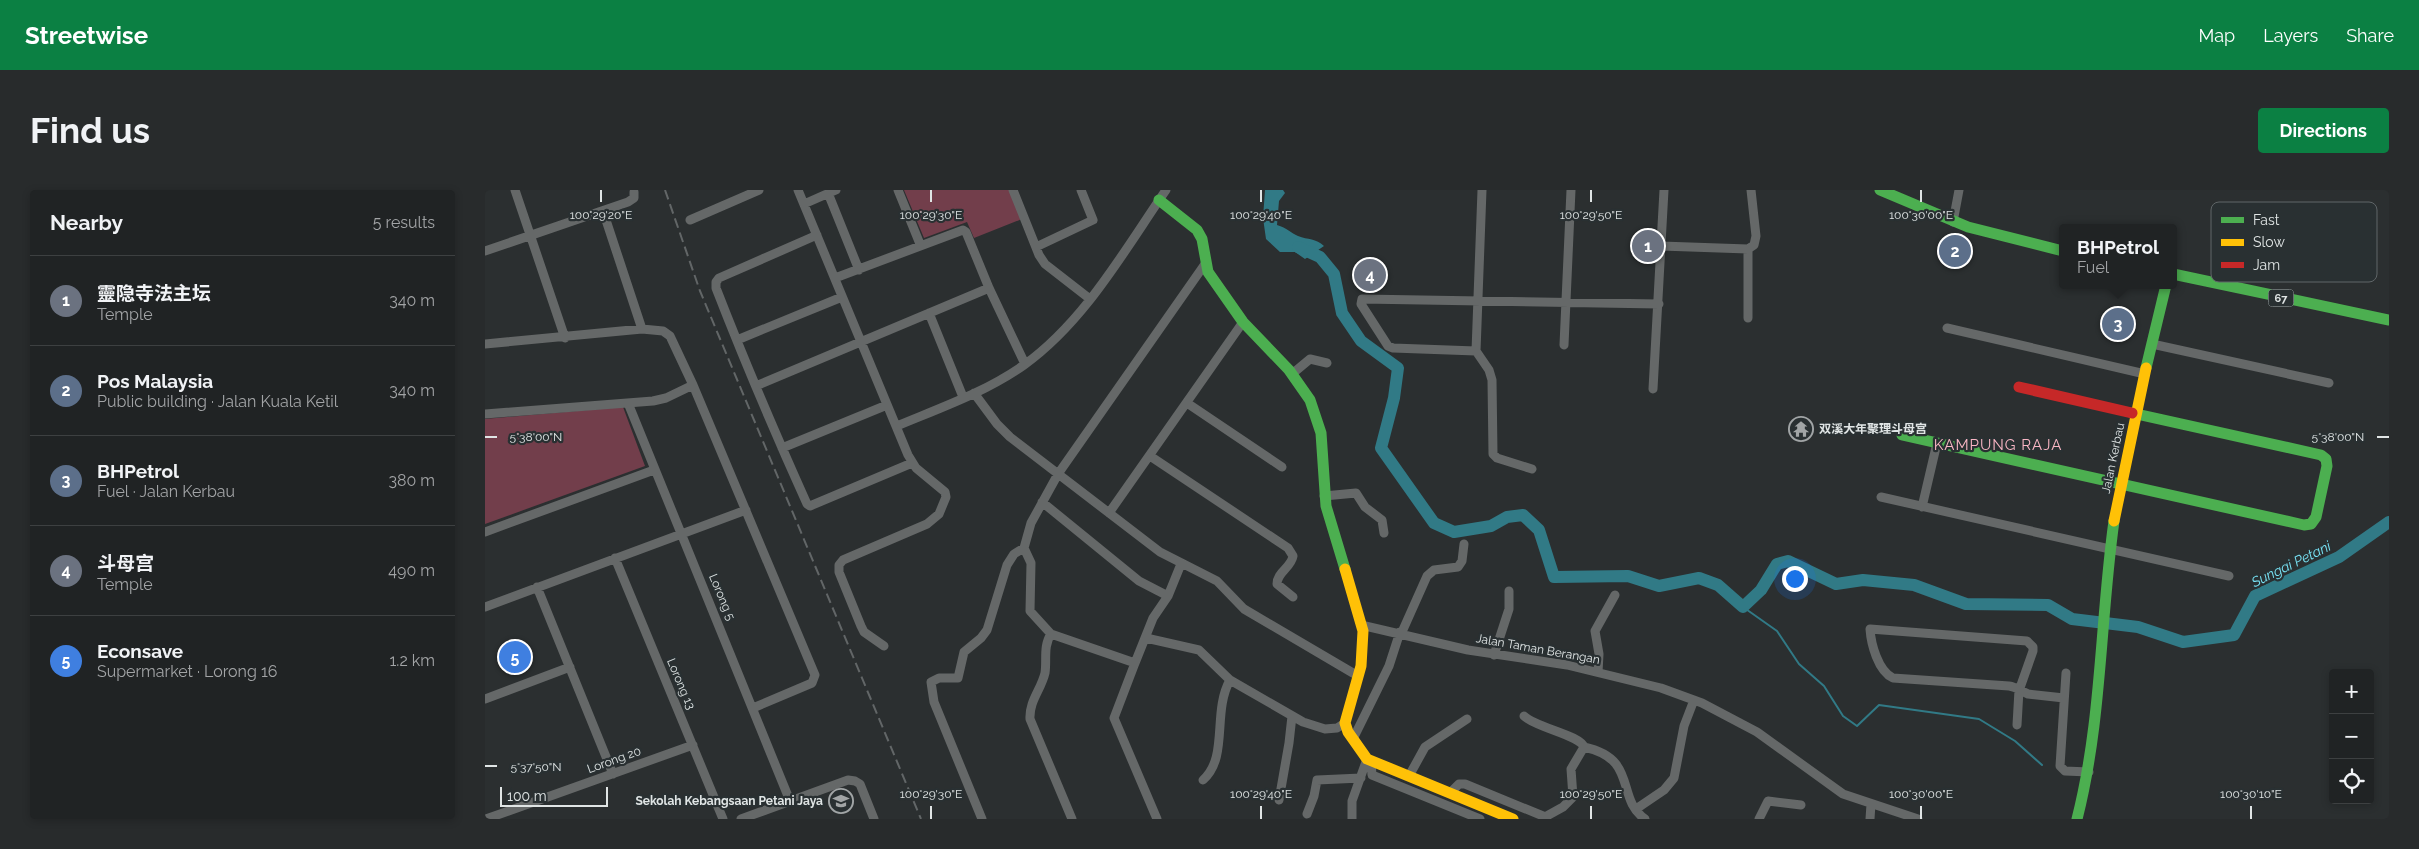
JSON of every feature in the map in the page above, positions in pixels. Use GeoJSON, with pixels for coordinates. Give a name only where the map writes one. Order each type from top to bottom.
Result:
{"type":"FeatureCollection","features":[{"type":"Feature","properties":{"kind":"street"},"geometry":{"type":"LineString","coordinates":[[515,190],[565,338]]}},
{"type":"Feature","properties":{"kind":"street"},"geometry":{"type":"LineString","coordinates":[[691,220],[759,190]]}},
{"type":"Feature","properties":{"kind":"street"},"geometry":{"type":"LineString","coordinates":[[798,190],[912,463],[945,492],[945,502],[939,514],[927,524],[843,560],[839,564],[839,572],[861,626],[870,637],[884,646]]}},
{"type":"Feature","properties":{"kind":"street"},"geometry":{"type":"LineString","coordinates":[[898,190],[920,244]]}},
{"type":"Feature","properties":{"kind":"street"},"geometry":{"type":"LineString","coordinates":[[1013,190],[1036,247],[1045,264],[1090,299]]}},
{"type":"Feature","properties":{"kind":"street"},"geometry":{"type":"LineString","coordinates":[[1036,247],[1093,220],[1081,190]]}},
{"type":"Feature","properties":{"kind":"street"},"geometry":{"type":"LineString","coordinates":[[897,426],[994,383],[1025,364],[1063,329],[1090,299],[1166,190]]}},
{"type":"Feature","properties":{"kind":"street"},"geometry":{"type":"LineString","coordinates":[[1482,190],[1476,351],[1489,370],[1492,380],[1493,454],[1497,458],[1532,469]]}},
{"type":"Feature","properties":{"kind":"street"},"geometry":{"type":"LineString","coordinates":[[1564,345],[1571,190]]}},
{"type":"Feature","properties":{"kind":"street"},"geometry":{"type":"LineString","coordinates":[[1653,390],[1664,190]]}},
{"type":"Feature","properties":{"kind":"street"},"geometry":{"type":"LineString","coordinates":[[1661,246],[1748,249],[1753,245],[1756,236],[1751,190]]}},
{"type":"Feature","properties":{"kind":"street"},"geometry":{"type":"LineString","coordinates":[[1880,190],[1953,222],[2003,237],[2059,249]]}},
{"type":"Feature","properties":{"kind":"street"},"geometry":{"type":"LineString","coordinates":[[1953,222],[1959,190]]}},
{"type":"Feature","properties":{"kind":"street"},"geometry":{"type":"LineString","coordinates":[[485,251],[631,200],[634,192]]}},
{"type":"Feature","properties":{"kind":"street"},"geometry":{"type":"LineString","coordinates":[[804,204],[832,192],[859,270]]}},
{"type":"Feature","properties":{"kind":"street"},"geometry":{"type":"LineString","coordinates":[[1159,200],[1197,230],[1202,239],[1205,264],[1208,272],[1243,322],[1292,374],[1310,400],[1316,414],[1321,433],[1324,496],[1361,625],[1363,651],[1345,723],[1353,739],[1369,760],[1372,774],[1481,819]]}},
{"type":"Feature","properties":{"kind":"street"},"geometry":{"type":"LineString","coordinates":[[603,211],[642,329]]}},
{"type":"Feature","properties":{"kind":"street"},"geometry":{"type":"LineString","coordinates":[[835,278],[920,244],[963,230],[966,232],[989,288],[1025,364]]}},
{"type":"Feature","properties":{"kind":"street"},"geometry":{"type":"LineString","coordinates":[[817,235],[719,278],[716,282],[716,288],[756,386],[807,504],[810,506],[912,463]]}},
{"type":"Feature","properties":{"kind":"street"},"geometry":{"type":"LineString","coordinates":[[1748,249],[1748,318]]}},
{"type":"Feature","properties":{"kind":"street"},"geometry":{"type":"LineString","coordinates":[[982,819],[934,702],[931,682],[934,679],[958,678],[964,652],[981,638],[987,630],[1010,558],[1024,548],[1031,523],[1058,474],[1205,264]]}},
{"type":"Feature","properties":{"kind":"street","name":"67"},"geometry":{"type":"LineString","coordinates":[[2177,275],[2389,320]]}},
{"type":"Feature","properties":{"kind":"street"},"geometry":{"type":"LineString","coordinates":[[756,386],[989,288]]}},
{"type":"Feature","properties":{"kind":"street","name":"Jalan Kerbau"},"geometry":{"type":"LineString","coordinates":[[2077,819],[2089,772],[2105,601],[2121,485],[2165,289]]}},
{"type":"Feature","properties":{"kind":"street"},"geometry":{"type":"LineString","coordinates":[[737,340],[843,297]]}},
{"type":"Feature","properties":{"kind":"street"},"geometry":{"type":"LineString","coordinates":[[1476,351],[1393,348],[1388,346],[1361,301],[1367,297],[1659,304]]}},
{"type":"Feature","properties":{"kind":"street"},"geometry":{"type":"LineString","coordinates":[[929,313],[963,397]]}},
{"type":"Feature","properties":{"kind":"street"},"geometry":{"type":"LineString","coordinates":[[1109,513],[1243,322]]}},
{"type":"Feature","properties":{"kind":"street"},"geometry":{"type":"LineString","coordinates":[[1947,328],[2145,374]]}},
{"type":"Feature","properties":{"kind":"street"},"geometry":{"type":"LineString","coordinates":[[485,344],[565,338],[642,329],[654,329],[670,336],[693,385],[815,676],[812,683],[753,708]]}},
{"type":"Feature","properties":{"kind":"street"},"geometry":{"type":"LineString","coordinates":[[2152,344],[2329,383]]}},
{"type":"Feature","properties":{"kind":"street"},"geometry":{"type":"LineString","coordinates":[[1292,374],[1310,358],[1327,363]]}},
{"type":"Feature","properties":{"kind":"street"},"geometry":{"type":"LineString","coordinates":[[485,414],[660,400],[693,385]]}},
{"type":"Feature","properties":{"kind":"street"},"geometry":{"type":"LineString","coordinates":[[1902,434],[2304,525],[2311,524],[2315,517],[2327,466],[2326,459],[2321,455],[2019,387]]}},
{"type":"Feature","properties":{"kind":"street"},"geometry":{"type":"LineString","coordinates":[[974,392],[997,424],[1058,474],[1160,552],[1217,581],[1244,609],[1358,676]]}},
{"type":"Feature","properties":{"kind":"street","name":"Lorong 5"},"geometry":{"type":"LineString","coordinates":[[628,404],[790,800]]}},
{"type":"Feature","properties":{"kind":"street"},"geometry":{"type":"LineString","coordinates":[[1187,404],[1282,467]]}},
{"type":"Feature","properties":{"kind":"street"},"geometry":{"type":"LineString","coordinates":[[783,448],[887,405]]}},
{"type":"Feature","properties":{"kind":"street"},"geometry":{"type":"LineString","coordinates":[[1922,507],[1937,443]]}},
{"type":"Feature","properties":{"kind":"street"},"geometry":{"type":"LineString","coordinates":[[1150,456],[1287,548],[1293,556],[1293,560],[1279,577],[1277,584],[1293,597]]}},
{"type":"Feature","properties":{"kind":"street"},"geometry":{"type":"LineString","coordinates":[[485,532],[655,470]]}},
{"type":"Feature","properties":{"kind":"street"},"geometry":{"type":"LineString","coordinates":[[1324,496],[1356,493],[1365,506],[1382,520],[1384,532]]}},
{"type":"Feature","properties":{"kind":"street"},"geometry":{"type":"LineString","coordinates":[[1881,497],[2229,576]]}},
{"type":"Feature","properties":{"kind":"street"},"geometry":{"type":"LineString","coordinates":[[1042,502],[1139,581],[1168,596]]}},
{"type":"Feature","properties":{"kind":"street"},"geometry":{"type":"LineString","coordinates":[[485,607],[746,510]]}},
{"type":"Feature","properties":{"kind":"street"},"geometry":{"type":"LineString","coordinates":[[1353,739],[1389,666],[1401,632],[1427,576],[1434,570],[1459,567],[1462,561],[1464,544]]}},
{"type":"Feature","properties":{"kind":"street"},"geometry":{"type":"LineString","coordinates":[[1024,548],[1031,563],[1030,611],[1051,634],[1135,664]]}},
{"type":"Feature","properties":{"kind":"street","name":"Lorong 13"},"geometry":{"type":"LineString","coordinates":[[615,558],[723,819]]}},
{"type":"Feature","properties":{"kind":"street"},"geometry":{"type":"LineString","coordinates":[[1157,819],[1114,718],[1153,618],[1168,596],[1181,564]]}},
{"type":"Feature","properties":{"kind":"street"},"geometry":{"type":"LineString","coordinates":[[537,588],[613,774]]}},
{"type":"Feature","properties":{"kind":"street"},"geometry":{"type":"LineString","coordinates":[[1494,655],[1509,609],[1509,591]]}},
{"type":"Feature","properties":{"kind":"street"},"geometry":{"type":"LineString","coordinates":[[1598,672],[1599,654],[1595,631],[1615,595]]}},
{"type":"Feature","properties":{"kind":"street","name":"Jalan Taman Berangan"},"geometry":{"type":"LineString","coordinates":[[1361,625],[1401,632],[1494,655],[1567,665],[1661,688],[1693,700],[1757,732],[1832,788],[1871,804],[1918,819]]}},
{"type":"Feature","properties":{"kind":"street"},"geometry":{"type":"LineString","coordinates":[[2017,725],[2019,690],[2033,651],[2031,644],[2027,641],[1869,629],[1883,670],[1893,678],[2009,686],[2019,690],[2035,695],[2064,698]]}},
{"type":"Feature","properties":{"kind":"street"},"geometry":{"type":"LineString","coordinates":[[1051,634],[1047,645],[1042,682],[1031,705],[1031,719],[1072,819]]}},
{"type":"Feature","properties":{"kind":"street"},"geometry":{"type":"LineString","coordinates":[[1146,638],[1199,650],[1231,680],[1292,716],[1315,727],[1325,729],[1337,728],[1345,723]]}},
{"type":"Feature","properties":{"kind":"street"},"geometry":{"type":"LineString","coordinates":[[485,699],[569,667]]}},
{"type":"Feature","properties":{"kind":"street"},"geometry":{"type":"LineString","coordinates":[[2066,673],[2060,766],[2065,771],[2089,772]]}},
{"type":"Feature","properties":{"kind":"street"},"geometry":{"type":"LineString","coordinates":[[1203,780],[1212,770],[1216,760],[1221,703],[1231,680]]}},
{"type":"Feature","properties":{"kind":"street"},"geometry":{"type":"LineString","coordinates":[[1636,809],[1664,790],[1674,778],[1684,726],[1693,700]]}},
{"type":"Feature","properties":{"kind":"street"},"geometry":{"type":"LineString","coordinates":[[1279,800],[1292,716]]}},
{"type":"Feature","properties":{"kind":"street"},"geometry":{"type":"LineString","coordinates":[[1524,716],[1538,725],[1579,740],[1584,747],[1608,755],[1616,764],[1636,809],[1645,819]]}},
{"type":"Feature","properties":{"kind":"street"},"geometry":{"type":"LineString","coordinates":[[1409,776],[1425,747],[1467,719]]}},
{"type":"Feature","properties":{"kind":"street","name":"Lorong 20"},"geometry":{"type":"LineString","coordinates":[[486,819],[693,745]]}},
{"type":"Feature","properties":{"kind":"street"},"geometry":{"type":"LineString","coordinates":[[1450,793],[1459,784],[1465,784],[1545,818],[1563,807],[1573,797],[1574,790],[1570,774],[1584,747]]}},
{"type":"Feature","properties":{"kind":"street"},"geometry":{"type":"LineString","coordinates":[[1369,760],[1513,819]]}},
{"type":"Feature","properties":{"kind":"street"},"geometry":{"type":"LineString","coordinates":[[1352,819],[1352,801],[1369,760]]}},
{"type":"Feature","properties":{"kind":"street"},"geometry":{"type":"LineString","coordinates":[[1307,814],[1314,796],[1317,780],[1361,778]]}},
{"type":"Feature","properties":{"kind":"street"},"geometry":{"type":"LineString","coordinates":[[741,819],[848,780],[860,784],[875,819]]}},
{"type":"Feature","properties":{"kind":"street"},"geometry":{"type":"LineString","coordinates":[[1759,819],[1768,801],[1801,804]]}},
{"type":"Feature","properties":{"kind":"street"},"geometry":{"type":"LineString","coordinates":[[1870,819],[1871,804]]}},
{"type":"Feature","properties":{"kind":"shaded area"},"geometry":{"type":"Polygon","coordinates":[[[904,190],[1010,190],[1022,219],[974,238],[967,222],[924,238],[904,190]]]}},
{"type":"Feature","properties":{"kind":"shaded area"},"geometry":{"type":"Polygon","coordinates":[[[623,407],[645,466],[485,524],[485,419],[623,407]]]}},
{"type":"Feature","properties":{"kind":"water"},"geometry":{"type":"Polygon","coordinates":[[[1265,190],[1283,190],[1285,193],[1279,201],[1277,225],[1324,246],[1305,259],[1295,252],[1280,252],[1266,239],[1263,218],[1265,190]]]}},
{"type":"Feature","properties":{"kind":"waterway","name":"Sungai Petani"},"geometry":{"type":"LineString","coordinates":[[1298,247],[1320,257],[1334,274],[1342,313],[1361,341],[1398,368],[1394,398],[1381,448],[1434,523],[1454,532],[1491,526],[1507,517],[1523,515],[1539,530],[1554,577],[1628,576],[1659,586],[1699,578],[1718,585],[1743,607],[1761,590],[1777,564],[1788,561],[1836,584],[1863,580],[1914,585],[1966,604],[2048,605],[2072,619],[2138,627],[2183,642],[2234,635],[2255,596],[2339,557],[2389,522]]}},
{"type":"Feature","properties":{"kind":"waterway"},"geometry":{"type":"LineString","coordinates":[[1743,607],[1777,631],[1799,664],[1824,686],[1843,716],[1857,726],[1879,705],[1979,719],[2015,741],[2042,765]]}},
{"type":"Feature","properties":{"kind":"railway"},"geometry":{"type":"LineString","coordinates":[[665,190],[700,291],[921,819]]}},
{"type":"Feature","properties":{"kind":"traffic: fast"},"geometry":{"type":"LineString","coordinates":[[1880,190],[1968,227],[2059,250]]}},
{"type":"Feature","properties":{"kind":"traffic: fast"},"geometry":{"type":"LineString","coordinates":[[1159,200],[1197,230],[1202,239],[1208,272],[1243,322],[1289,370],[1310,400],[1321,433],[1326,506],[1345,569]]}},
{"type":"Feature","properties":{"kind":"traffic: fast"},"geometry":{"type":"LineString","coordinates":[[2177,275],[2389,320]]}},
{"type":"Feature","properties":{"kind":"traffic: fast"},"geometry":{"type":"LineString","coordinates":[[2146,368],[2165,289]]}},
{"type":"Feature","properties":{"kind":"traffic: fast"},"geometry":{"type":"LineString","coordinates":[[1902,435],[2304,525],[2311,524],[2316,517],[2327,466],[2326,459],[2321,455],[2132,413]]}},
{"type":"Feature","properties":{"kind":"traffic: fast"},"geometry":{"type":"LineString","coordinates":[[2077,819],[2085,782],[2096,708],[2114,521]]}},
{"type":"Feature","properties":{"kind":"traffic: slow"},"geometry":{"type":"LineString","coordinates":[[2114,521],[2146,368]]}},
{"type":"Feature","properties":{"kind":"traffic: slow"},"geometry":{"type":"LineString","coordinates":[[1345,569],[1363,631],[1361,666],[1345,723],[1348,732],[1367,759],[1513,819]]}},
{"type":"Feature","properties":{"kind":"traffic: jam"},"geometry":{"type":"LineString","coordinates":[[2019,387],[2132,413]]}},
{"type":"Feature","properties":{"kind":"place","name":"靈隐寺法主坛"},"geometry":{"type":"Point","coordinates":[1648,246]}},
{"type":"Feature","properties":{"kind":"place","name":"Pos Malaysia"},"geometry":{"type":"Point","coordinates":[1955,251]}},
{"type":"Feature","properties":{"kind":"place","name":"斗母宫"},"geometry":{"type":"Point","coordinates":[1370,275]}},
{"type":"Feature","properties":{"kind":"place","name":"BHPetrol"},"geometry":{"type":"Point","coordinates":[2118,324]}},
{"type":"Feature","properties":{"kind":"place","name":"双溪大年聚理斗母宫"},"geometry":{"type":"Point","coordinates":[1801,429]}},
{"type":"Feature","properties":{"kind":"place","name":"Econsave"},"geometry":{"type":"Point","coordinates":[515,657]}},
{"type":"Feature","properties":{"kind":"place","name":"Sekolah Kebangsaan Petani Jaya"},"geometry":{"type":"Point","coordinates":[841,801]}},
{"type":"Feature","properties":{"kind":"district","name":"KAMPUNG RAJA"},"geometry":{"type":"Point","coordinates":[1998,445]}}]}
